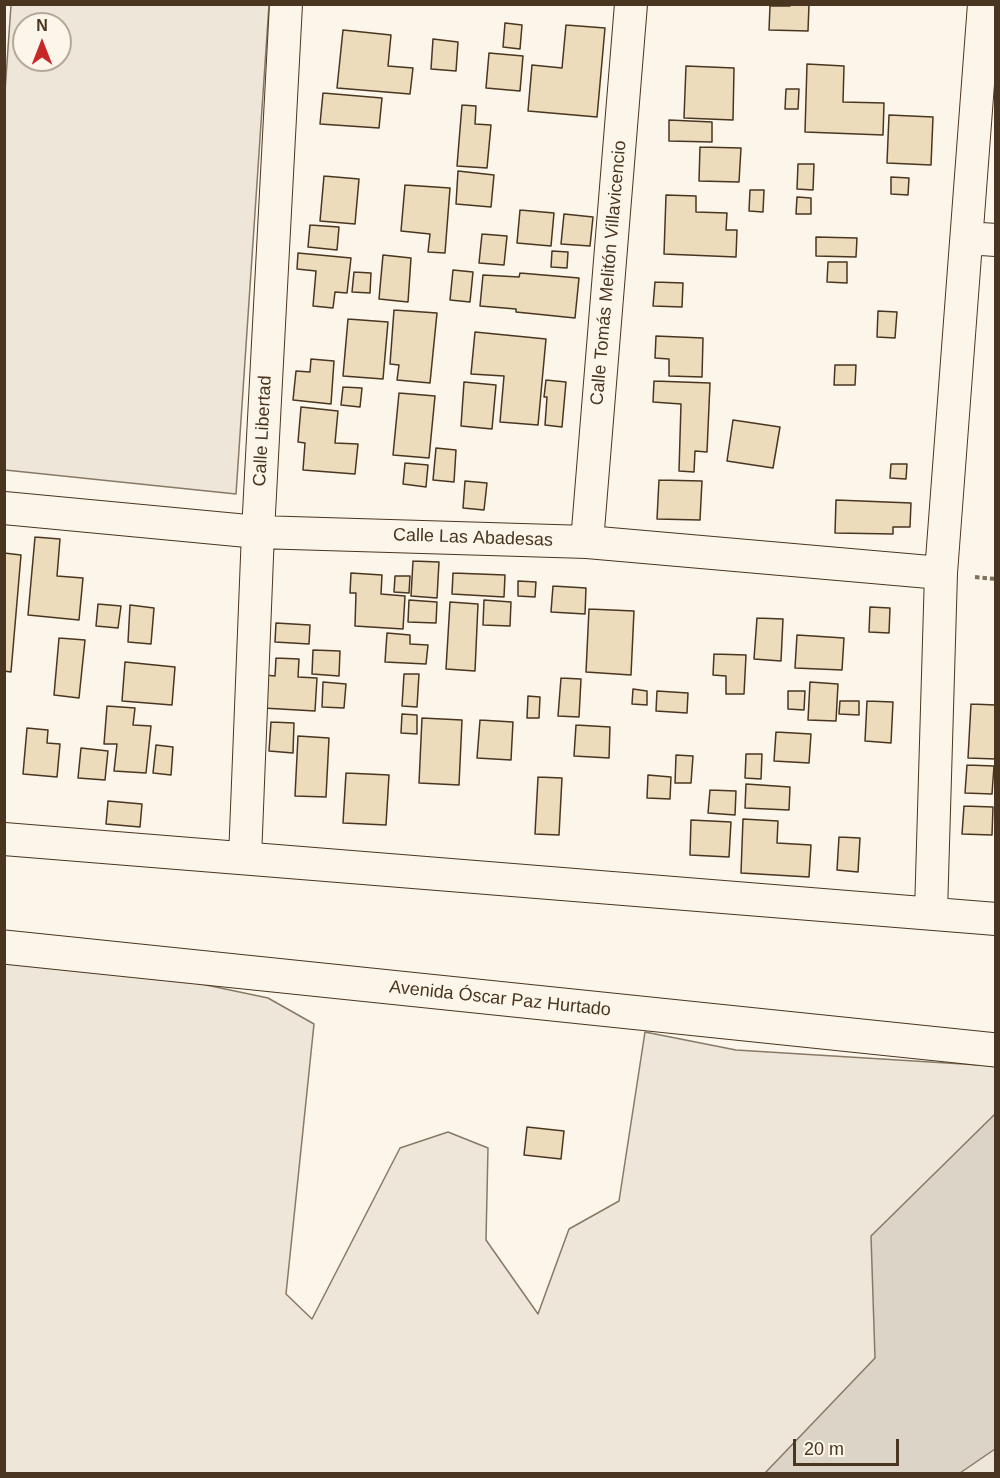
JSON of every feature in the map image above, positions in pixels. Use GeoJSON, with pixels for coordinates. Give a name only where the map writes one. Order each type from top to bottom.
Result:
{"type":"FeatureCollection","features":[{"type":"Feature","properties":{"kind":"main road","name":"Avenida Óscar Paz Hurtado"},"geometry":{"type":"LineString","coordinates":[[4,947],[996,1050]]}},
{"type":"Feature","properties":{"kind":"street","name":"Calle Libertad"},"geometry":{"type":"LineString","coordinates":[[245,858],[258,531],[286,4]]}},
{"type":"Feature","properties":{"kind":"street","name":"Calle Tomás Melitón Villavicencio"},"geometry":{"type":"LineString","coordinates":[[587,542],[631,4]]}},
{"type":"Feature","properties":{"kind":"street"},"geometry":{"type":"LineString","coordinates":[[931,912],[941,573],[981,239],[984,4]]}},
{"type":"Feature","properties":{"kind":"street","name":"Calle Las Abadesas"},"geometry":{"type":"LineString","coordinates":[[4,508],[258,531],[587,542],[941,573]]}},
{"type":"Feature","properties":{"kind":"street"},"geometry":{"type":"LineString","coordinates":[[4,839],[996,919]]}},
{"type":"Feature","properties":{"kind":"shaded area"},"geometry":{"type":"Polygon","coordinates":[[[11,5],[269,5],[236,494],[5,470],[4,106],[11,5]]]}},
{"type":"Feature","properties":{"kind":"shaded area"},"geometry":{"type":"Polygon","coordinates":[[[4,960],[135,970],[268,998],[314,1024],[286,1294],[312,1319],[400,1148],[448,1132],[488,1148],[486,1240],[538,1314],[569,1229],[619,1201],[645,1032],[736,1050],[995,1066],[995,1473],[5,1473],[4,960]]]}},
{"type":"Feature","properties":{"kind":"shaded area"},"geometry":{"type":"Polygon","coordinates":[[[995,1114],[995,1449],[960,1473],[765,1473],[875,1358],[871,1236],[995,1114]]]}},
{"type":"Feature","properties":{"kind":"building"},"geometry":{"type":"Polygon","coordinates":[[[791,4],[809,4],[808,31],[769,30],[770,6],[790,6],[791,4]]]}},
{"type":"Feature","properties":{"kind":"building"},"geometry":{"type":"Polygon","coordinates":[[[505,23],[522,25],[520,49],[503,47],[505,23]]]}},
{"type":"Feature","properties":{"kind":"building"},"geometry":{"type":"Polygon","coordinates":[[[566,25],[605,28],[597,117],[528,111],[532,65],[562,68],[566,25]]]}},
{"type":"Feature","properties":{"kind":"building"},"geometry":{"type":"Polygon","coordinates":[[[343,30],[391,35],[388,66],[413,68],[410,94],[337,88],[343,30]]]}},
{"type":"Feature","properties":{"kind":"building"},"geometry":{"type":"Polygon","coordinates":[[[433,39],[458,42],[456,71],[431,69],[433,39]]]}},
{"type":"Feature","properties":{"kind":"building"},"geometry":{"type":"Polygon","coordinates":[[[489,53],[523,56],[520,91],[486,88],[489,53]]]}},
{"type":"Feature","properties":{"kind":"building"},"geometry":{"type":"Polygon","coordinates":[[[807,64],[844,66],[843,102],[884,103],[883,135],[805,132],[807,64]]]}},
{"type":"Feature","properties":{"kind":"building"},"geometry":{"type":"Polygon","coordinates":[[[686,66],[734,68],[733,120],[684,118],[686,66]]]}},
{"type":"Feature","properties":{"kind":"building"},"geometry":{"type":"Polygon","coordinates":[[[786,89],[799,89],[798,109],[785,109],[786,89]]]}},
{"type":"Feature","properties":{"kind":"building"},"geometry":{"type":"Polygon","coordinates":[[[323,93],[382,98],[379,128],[320,124],[323,93]]]}},
{"type":"Feature","properties":{"kind":"building"},"geometry":{"type":"Polygon","coordinates":[[[462,105],[476,106],[475,124],[491,125],[487,168],[457,166],[462,105]]]}},
{"type":"Feature","properties":{"kind":"building"},"geometry":{"type":"Polygon","coordinates":[[[889,115],[933,117],[931,165],[887,163],[889,115]]]}},
{"type":"Feature","properties":{"kind":"building"},"geometry":{"type":"Polygon","coordinates":[[[669,120],[712,122],[712,142],[669,141],[669,120]]]}},
{"type":"Feature","properties":{"kind":"building"},"geometry":{"type":"Polygon","coordinates":[[[700,147],[741,148],[739,182],[699,181],[700,147]]]}},
{"type":"Feature","properties":{"kind":"building"},"geometry":{"type":"Polygon","coordinates":[[[798,164],[814,164],[813,190],[797,189],[798,164]]]}},
{"type":"Feature","properties":{"kind":"building"},"geometry":{"type":"Polygon","coordinates":[[[458,171],[494,175],[491,207],[456,204],[458,171]]]}},
{"type":"Feature","properties":{"kind":"building"},"geometry":{"type":"Polygon","coordinates":[[[324,176],[359,179],[355,224],[320,221],[324,176]]]}},
{"type":"Feature","properties":{"kind":"building"},"geometry":{"type":"Polygon","coordinates":[[[891,177],[909,178],[908,195],[891,194],[891,177]]]}},
{"type":"Feature","properties":{"kind":"building"},"geometry":{"type":"Polygon","coordinates":[[[405,185],[450,188],[445,253],[428,252],[430,234],[401,231],[405,185]]]}},
{"type":"Feature","properties":{"kind":"building"},"geometry":{"type":"Polygon","coordinates":[[[750,190],[764,190],[763,212],[749,211],[750,190]]]}},
{"type":"Feature","properties":{"kind":"building"},"geometry":{"type":"Polygon","coordinates":[[[666,195],[696,196],[696,212],[727,213],[726,230],[737,230],[736,257],[664,254],[666,195]]]}},
{"type":"Feature","properties":{"kind":"building"},"geometry":{"type":"Polygon","coordinates":[[[797,197],[811,198],[811,214],[796,214],[797,197]]]}},
{"type":"Feature","properties":{"kind":"building"},"geometry":{"type":"Polygon","coordinates":[[[520,210],[554,213],[551,246],[517,243],[520,210]]]}},
{"type":"Feature","properties":{"kind":"building"},"geometry":{"type":"Polygon","coordinates":[[[564,214],[593,217],[590,246],[561,244],[564,214]]]}},
{"type":"Feature","properties":{"kind":"building"},"geometry":{"type":"Polygon","coordinates":[[[310,225],[339,227],[337,250],[308,247],[310,225]]]}},
{"type":"Feature","properties":{"kind":"building"},"geometry":{"type":"Polygon","coordinates":[[[482,234],[507,236],[504,265],[479,263],[482,234]]]}},
{"type":"Feature","properties":{"kind":"building"},"geometry":{"type":"Polygon","coordinates":[[[816,237],[857,238],[856,257],[816,256],[816,237]]]}},
{"type":"Feature","properties":{"kind":"building"},"geometry":{"type":"Polygon","coordinates":[[[552,251],[568,252],[567,268],[551,267],[552,251]]]}},
{"type":"Feature","properties":{"kind":"building"},"geometry":{"type":"Polygon","coordinates":[[[298,253],[351,258],[347,293],[335,292],[333,308],[313,306],[316,271],[297,269],[298,253]]]}},
{"type":"Feature","properties":{"kind":"building"},"geometry":{"type":"Polygon","coordinates":[[[383,255],[411,258],[408,302],[379,299],[383,255]]]}},
{"type":"Feature","properties":{"kind":"building"},"geometry":{"type":"Polygon","coordinates":[[[828,262],[847,262],[847,283],[827,282],[828,262]]]}},
{"type":"Feature","properties":{"kind":"building"},"geometry":{"type":"Polygon","coordinates":[[[453,270],[473,272],[470,302],[450,300],[453,270]]]}},
{"type":"Feature","properties":{"kind":"building"},"geometry":{"type":"Polygon","coordinates":[[[354,272],[371,273],[370,293],[352,292],[354,272]]]}},
{"type":"Feature","properties":{"kind":"building"},"geometry":{"type":"Polygon","coordinates":[[[520,273],[579,278],[575,318],[480,306],[483,275],[519,277],[520,273]]]}},
{"type":"Feature","properties":{"kind":"building"},"geometry":{"type":"Polygon","coordinates":[[[655,282],[683,283],[682,307],[653,306],[655,282]]]}},
{"type":"Feature","properties":{"kind":"building"},"geometry":{"type":"Polygon","coordinates":[[[394,310],[437,313],[430,383],[397,380],[399,365],[390,364],[394,310]]]}},
{"type":"Feature","properties":{"kind":"building"},"geometry":{"type":"Polygon","coordinates":[[[878,311],[897,312],[895,338],[877,337],[878,311]]]}},
{"type":"Feature","properties":{"kind":"building"},"geometry":{"type":"Polygon","coordinates":[[[348,319],[388,322],[383,379],[343,376],[348,319]]]}},
{"type":"Feature","properties":{"kind":"building"},"geometry":{"type":"Polygon","coordinates":[[[475,332],[546,339],[538,425],[500,422],[504,376],[471,374],[475,332]]]}},
{"type":"Feature","properties":{"kind":"building"},"geometry":{"type":"Polygon","coordinates":[[[656,336],[703,338],[702,377],[669,376],[669,359],[655,358],[656,336]]]}},
{"type":"Feature","properties":{"kind":"building"},"geometry":{"type":"Polygon","coordinates":[[[311,359],[334,361],[331,404],[293,400],[296,371],[310,372],[311,359]]]}},
{"type":"Feature","properties":{"kind":"building"},"geometry":{"type":"Polygon","coordinates":[[[835,365],[856,365],[855,385],[834,385],[835,365]]]}},
{"type":"Feature","properties":{"kind":"building"},"geometry":{"type":"Polygon","coordinates":[[[546,380],[566,382],[562,427],[545,425],[546,380]]]}},
{"type":"Feature","properties":{"kind":"building"},"geometry":{"type":"Polygon","coordinates":[[[654,381],[710,383],[707,452],[695,451],[694,472],[679,471],[681,404],[653,402],[654,381]]]}},
{"type":"Feature","properties":{"kind":"building"},"geometry":{"type":"Polygon","coordinates":[[[464,382],[496,385],[492,429],[461,426],[464,382]]]}},
{"type":"Feature","properties":{"kind":"building"},"geometry":{"type":"Polygon","coordinates":[[[343,387],[362,388],[360,407],[341,405],[343,387]]]}},
{"type":"Feature","properties":{"kind":"building"},"geometry":{"type":"Polygon","coordinates":[[[399,393],[435,396],[429,458],[393,455],[399,393]]]}},
{"type":"Feature","properties":{"kind":"building"},"geometry":{"type":"Polygon","coordinates":[[[301,407],[338,411],[335,443],[358,444],[355,474],[303,470],[305,443],[298,442],[301,407]]]}},
{"type":"Feature","properties":{"kind":"building"},"geometry":{"type":"Polygon","coordinates":[[[733,420],[780,427],[773,468],[727,461],[733,420]]]}},
{"type":"Feature","properties":{"kind":"building"},"geometry":{"type":"Polygon","coordinates":[[[436,448],[456,450],[454,482],[433,480],[436,448]]]}},
{"type":"Feature","properties":{"kind":"building"},"geometry":{"type":"Polygon","coordinates":[[[405,463],[428,465],[426,487],[403,484],[405,463]]]}},
{"type":"Feature","properties":{"kind":"building"},"geometry":{"type":"Polygon","coordinates":[[[891,464],[907,464],[906,479],[890,478],[891,464]]]}},
{"type":"Feature","properties":{"kind":"building"},"geometry":{"type":"Polygon","coordinates":[[[659,480],[702,481],[700,520],[657,519],[659,480]]]}},
{"type":"Feature","properties":{"kind":"building"},"geometry":{"type":"Polygon","coordinates":[[[465,481],[487,483],[484,510],[463,508],[465,481]]]}},
{"type":"Feature","properties":{"kind":"building"},"geometry":{"type":"Polygon","coordinates":[[[836,500],[911,503],[910,527],[893,527],[893,534],[835,533],[836,500]]]}},
{"type":"Feature","properties":{"kind":"building"},"geometry":{"type":"Polygon","coordinates":[[[35,537],[60,539],[57,576],[83,578],[79,620],[28,615],[35,537]]]}},
{"type":"Feature","properties":{"kind":"building"},"geometry":{"type":"Polygon","coordinates":[[[4,553],[21,555],[11,672],[4,671],[4,553]]]}},
{"type":"Feature","properties":{"kind":"building"},"geometry":{"type":"Polygon","coordinates":[[[413,561],[439,562],[437,598],[411,596],[413,561]]]}},
{"type":"Feature","properties":{"kind":"building"},"geometry":{"type":"Polygon","coordinates":[[[351,573],[382,575],[381,594],[405,596],[403,629],[355,626],[356,593],[350,593],[351,573]]]}},
{"type":"Feature","properties":{"kind":"building"},"geometry":{"type":"Polygon","coordinates":[[[453,573],[505,575],[504,597],[452,594],[453,573]]]}},
{"type":"Feature","properties":{"kind":"building"},"geometry":{"type":"Polygon","coordinates":[[[395,576],[410,576],[409,593],[394,592],[395,576]]]}},
{"type":"Feature","properties":{"kind":"building"},"geometry":{"type":"Polygon","coordinates":[[[518,581],[536,582],[535,597],[518,596],[518,581]]]}},
{"type":"Feature","properties":{"kind":"building"},"geometry":{"type":"Polygon","coordinates":[[[553,586],[586,588],[585,614],[551,612],[553,586]]]}},
{"type":"Feature","properties":{"kind":"building"},"geometry":{"type":"Polygon","coordinates":[[[409,600],[437,602],[436,623],[408,622],[409,600]]]}},
{"type":"Feature","properties":{"kind":"building"},"geometry":{"type":"Polygon","coordinates":[[[484,600],[511,602],[510,626],[483,625],[484,600]]]}},
{"type":"Feature","properties":{"kind":"building"},"geometry":{"type":"Polygon","coordinates":[[[450,602],[478,604],[475,671],[446,669],[450,602]]]}},
{"type":"Feature","properties":{"kind":"building"},"geometry":{"type":"Polygon","coordinates":[[[98,604],[121,606],[118,628],[96,626],[98,604]]]}},
{"type":"Feature","properties":{"kind":"building"},"geometry":{"type":"Polygon","coordinates":[[[130,605],[154,608],[151,644],[128,642],[130,605]]]}},
{"type":"Feature","properties":{"kind":"building"},"geometry":{"type":"Polygon","coordinates":[[[870,607],[890,608],[889,633],[869,632],[870,607]]]}},
{"type":"Feature","properties":{"kind":"building"},"geometry":{"type":"Polygon","coordinates":[[[589,609],[634,611],[631,675],[586,672],[589,609]]]}},
{"type":"Feature","properties":{"kind":"building"},"geometry":{"type":"Polygon","coordinates":[[[757,618],[783,619],[781,661],[754,659],[757,618]]]}},
{"type":"Feature","properties":{"kind":"building"},"geometry":{"type":"Polygon","coordinates":[[[276,623],[310,625],[309,644],[275,642],[276,623]]]}},
{"type":"Feature","properties":{"kind":"building"},"geometry":{"type":"Polygon","coordinates":[[[387,633],[410,635],[410,644],[428,645],[426,664],[385,662],[387,633]]]}},
{"type":"Feature","properties":{"kind":"building"},"geometry":{"type":"Polygon","coordinates":[[[797,635],[844,638],[842,670],[795,668],[797,635]]]}},
{"type":"Feature","properties":{"kind":"building"},"geometry":{"type":"Polygon","coordinates":[[[59,638],[85,640],[79,698],[54,695],[59,638]]]}},
{"type":"Feature","properties":{"kind":"building"},"geometry":{"type":"Polygon","coordinates":[[[313,650],[340,651],[339,676],[312,674],[313,650]]]}},
{"type":"Feature","properties":{"kind":"building"},"geometry":{"type":"Polygon","coordinates":[[[714,654],[746,655],[744,694],[726,694],[726,676],[713,675],[714,654]]]}},
{"type":"Feature","properties":{"kind":"building"},"geometry":{"type":"Polygon","coordinates":[[[276,658],[299,659],[298,677],[317,678],[315,711],[263,708],[265,675],[275,676],[276,658]]]}},
{"type":"Feature","properties":{"kind":"building"},"geometry":{"type":"Polygon","coordinates":[[[125,662],[175,667],[172,705],[122,701],[125,662]]]}},
{"type":"Feature","properties":{"kind":"building"},"geometry":{"type":"Polygon","coordinates":[[[404,674],[419,674],[417,707],[402,706],[404,674]]]}},
{"type":"Feature","properties":{"kind":"building"},"geometry":{"type":"Polygon","coordinates":[[[561,678],[581,679],[579,717],[558,716],[561,678]]]}},
{"type":"Feature","properties":{"kind":"building"},"geometry":{"type":"Polygon","coordinates":[[[323,682],[346,684],[344,708],[322,707],[323,682]]]}},
{"type":"Feature","properties":{"kind":"building"},"geometry":{"type":"Polygon","coordinates":[[[810,682],[838,684],[836,721],[808,720],[810,682]]]}},
{"type":"Feature","properties":{"kind":"building"},"geometry":{"type":"Polygon","coordinates":[[[633,689],[647,691],[647,705],[632,704],[633,689]]]}},
{"type":"Feature","properties":{"kind":"building"},"geometry":{"type":"Polygon","coordinates":[[[657,691],[688,693],[687,713],[656,711],[657,691]]]}},
{"type":"Feature","properties":{"kind":"building"},"geometry":{"type":"Polygon","coordinates":[[[788,691],[805,691],[804,710],[788,709],[788,691]]]}},
{"type":"Feature","properties":{"kind":"building"},"geometry":{"type":"Polygon","coordinates":[[[528,696],[540,697],[539,718],[527,718],[528,696]]]}},
{"type":"Feature","properties":{"kind":"building"},"geometry":{"type":"Polygon","coordinates":[[[840,701],[859,701],[859,715],[839,714],[840,701]]]}},
{"type":"Feature","properties":{"kind":"building"},"geometry":{"type":"Polygon","coordinates":[[[867,701],[893,702],[891,743],[865,741],[867,701]]]}},
{"type":"Feature","properties":{"kind":"building"},"geometry":{"type":"Polygon","coordinates":[[[971,704],[996,705],[996,759],[968,758],[971,704]]]}},
{"type":"Feature","properties":{"kind":"building"},"geometry":{"type":"Polygon","coordinates":[[[107,706],[135,708],[133,725],[151,726],[146,773],[114,771],[117,744],[104,744],[107,706]]]}},
{"type":"Feature","properties":{"kind":"building"},"geometry":{"type":"Polygon","coordinates":[[[402,714],[417,715],[417,734],[401,733],[402,714]]]}},
{"type":"Feature","properties":{"kind":"building"},"geometry":{"type":"Polygon","coordinates":[[[422,718],[462,720],[459,785],[419,783],[422,718]]]}},
{"type":"Feature","properties":{"kind":"building"},"geometry":{"type":"Polygon","coordinates":[[[480,720],[513,722],[511,760],[477,758],[480,720]]]}},
{"type":"Feature","properties":{"kind":"building"},"geometry":{"type":"Polygon","coordinates":[[[271,722],[294,723],[293,753],[269,751],[271,722]]]}},
{"type":"Feature","properties":{"kind":"building"},"geometry":{"type":"Polygon","coordinates":[[[576,725],[610,727],[609,758],[574,756],[576,725]]]}},
{"type":"Feature","properties":{"kind":"building"},"geometry":{"type":"Polygon","coordinates":[[[27,728],[48,730],[47,743],[60,744],[57,777],[23,774],[27,728]]]}},
{"type":"Feature","properties":{"kind":"building"},"geometry":{"type":"Polygon","coordinates":[[[776,732],[811,734],[809,763],[774,761],[776,732]]]}},
{"type":"Feature","properties":{"kind":"building"},"geometry":{"type":"Polygon","coordinates":[[[298,736],[329,738],[326,797],[295,796],[298,736]]]}},
{"type":"Feature","properties":{"kind":"building"},"geometry":{"type":"Polygon","coordinates":[[[156,745],[173,747],[171,775],[153,773],[156,745]]]}},
{"type":"Feature","properties":{"kind":"building"},"geometry":{"type":"Polygon","coordinates":[[[81,748],[108,751],[105,780],[78,778],[81,748]]]}},
{"type":"Feature","properties":{"kind":"building"},"geometry":{"type":"Polygon","coordinates":[[[746,754],[762,754],[761,779],[745,778],[746,754]]]}},
{"type":"Feature","properties":{"kind":"building"},"geometry":{"type":"Polygon","coordinates":[[[676,755],[693,756],[691,783],[675,783],[676,755]]]}},
{"type":"Feature","properties":{"kind":"building"},"geometry":{"type":"Polygon","coordinates":[[[967,765],[994,766],[992,794],[965,793],[967,765]]]}},
{"type":"Feature","properties":{"kind":"building"},"geometry":{"type":"Polygon","coordinates":[[[346,773],[389,775],[386,825],[343,823],[346,773]]]}},
{"type":"Feature","properties":{"kind":"building"},"geometry":{"type":"Polygon","coordinates":[[[648,775],[671,777],[670,799],[647,798],[648,775]]]}},
{"type":"Feature","properties":{"kind":"building"},"geometry":{"type":"Polygon","coordinates":[[[538,777],[562,778],[559,835],[535,834],[538,777]]]}},
{"type":"Feature","properties":{"kind":"building"},"geometry":{"type":"Polygon","coordinates":[[[746,784],[790,787],[789,810],[745,808],[746,784]]]}},
{"type":"Feature","properties":{"kind":"building"},"geometry":{"type":"Polygon","coordinates":[[[710,790],[736,791],[735,815],[708,813],[710,790]]]}},
{"type":"Feature","properties":{"kind":"building"},"geometry":{"type":"Polygon","coordinates":[[[108,801],[142,804],[140,827],[106,824],[108,801]]]}},
{"type":"Feature","properties":{"kind":"building"},"geometry":{"type":"Polygon","coordinates":[[[964,806],[993,807],[992,835],[962,834],[964,806]]]}},
{"type":"Feature","properties":{"kind":"building"},"geometry":{"type":"Polygon","coordinates":[[[743,819],[778,821],[777,843],[811,845],[809,877],[741,873],[743,819]]]}},
{"type":"Feature","properties":{"kind":"building"},"geometry":{"type":"Polygon","coordinates":[[[691,820],[731,822],[729,857],[690,855],[691,820]]]}},
{"type":"Feature","properties":{"kind":"building"},"geometry":{"type":"Polygon","coordinates":[[[839,837],[860,838],[858,872],[837,870],[839,837]]]}},
{"type":"Feature","properties":{"kind":"building"},"geometry":{"type":"Polygon","coordinates":[[[527,1127],[564,1131],[561,1159],[524,1155],[527,1127]]]}}]}
